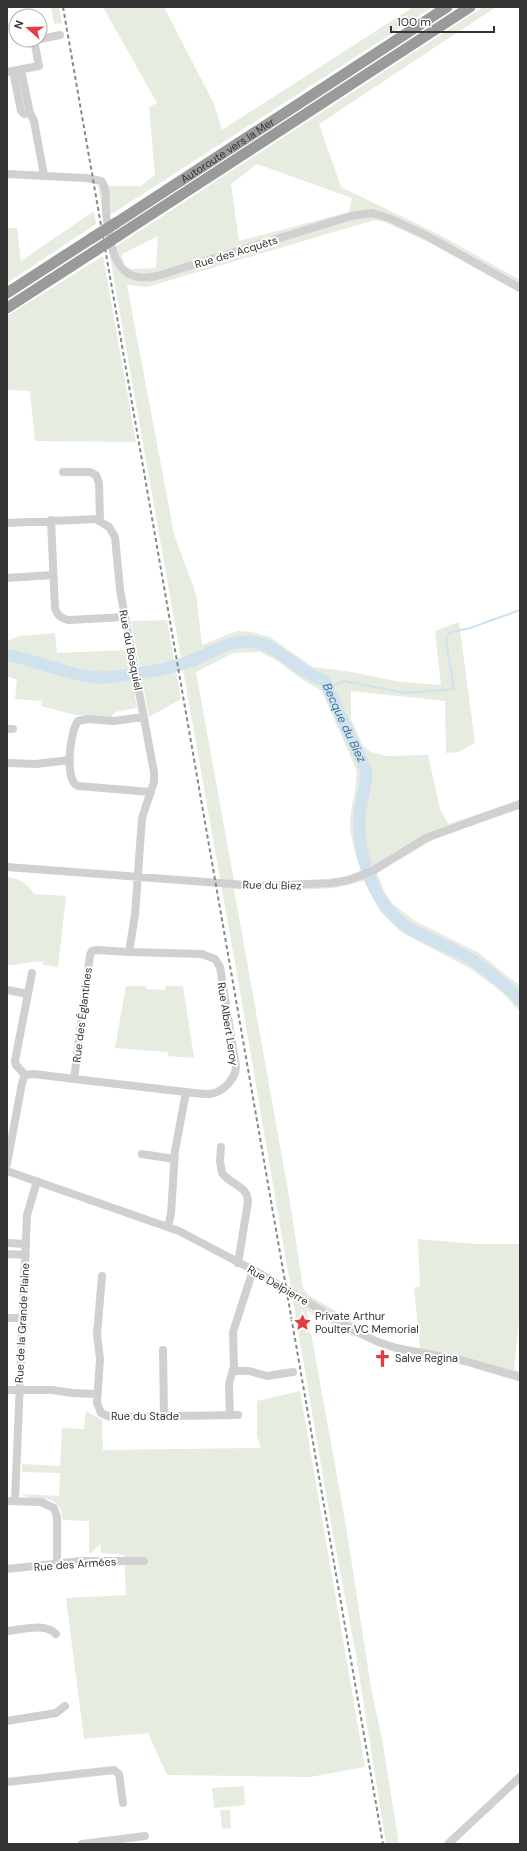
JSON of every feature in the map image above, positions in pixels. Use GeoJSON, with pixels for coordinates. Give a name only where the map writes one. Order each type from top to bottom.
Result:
{"type":"FeatureCollection","features":[{"type":"Feature","properties":{"kind":"highway","name":"Autoroute vers la Mer"},"geometry":{"type":"LineString","coordinates":[[7,293],[447,7]]}},
{"type":"Feature","properties":{"kind":"highway"},"geometry":{"type":"LineString","coordinates":[[7,308],[470,7]]}},
{"type":"Feature","properties":{"kind":"street"},"geometry":{"type":"LineString","coordinates":[[48,37],[60,35]]}},
{"type":"Feature","properties":{"kind":"street"},"geometry":{"type":"LineString","coordinates":[[36,48],[39,66],[14,71],[34,121],[44,175]]}},
{"type":"Feature","properties":{"kind":"street","name":"Rue des Acquêts"},"geometry":{"type":"LineString","coordinates":[[7,174],[93,178],[99,180],[104,184],[107,219],[114,256],[123,270],[136,277],[157,276],[348,217],[368,213],[381,215],[417,231],[520,288]]}},
{"type":"Feature","properties":{"kind":"street"},"geometry":{"type":"LineString","coordinates":[[7,523],[51,520],[100,520],[99,483],[96,475],[90,472],[63,472]]}},
{"type":"Feature","properties":{"kind":"street"},"geometry":{"type":"LineString","coordinates":[[51,520],[56,612],[63,619],[126,618]]}},
{"type":"Feature","properties":{"kind":"street","name":"Rue du Bosquiel"},"geometry":{"type":"LineString","coordinates":[[100,520],[109,527],[115,537],[119,584],[154,772],[151,792],[142,818],[138,877]]}},
{"type":"Feature","properties":{"kind":"street"},"geometry":{"type":"LineString","coordinates":[[7,578],[53,575]]}},
{"type":"Feature","properties":{"kind":"street"},"geometry":{"type":"LineString","coordinates":[[144,717],[113,721],[80,720],[74,728],[70,760],[71,777],[75,785],[151,792]]}},
{"type":"Feature","properties":{"kind":"street"},"geometry":{"type":"LineString","coordinates":[[7,763],[36,764],[70,760]]}},
{"type":"Feature","properties":{"kind":"street","name":"Rue du Biez"},"geometry":{"type":"LineString","coordinates":[[7,867],[269,886],[332,883],[363,875],[374,870],[426,838],[520,804]]}},
{"type":"Feature","properties":{"kind":"street"},"geometry":{"type":"LineString","coordinates":[[129,952],[135,915],[138,877]]}},
{"type":"Feature","properties":{"kind":"street","name":"Rue des Églantines"},"geometry":{"type":"LineString","coordinates":[[74,1079],[90,955],[92,951],[97,950],[129,952]]}},
{"type":"Feature","properties":{"kind":"street","name":"Rue Albert Leroy"},"geometry":{"type":"LineString","coordinates":[[129,952],[206,954],[215,959],[218,964],[236,1070],[230,1082],[216,1094],[210,1095],[186,1092]]}},
{"type":"Feature","properties":{"kind":"street"},"geometry":{"type":"LineString","coordinates":[[25,1075],[16,1065],[15,1061],[32,972]]}},
{"type":"Feature","properties":{"kind":"street"},"geometry":{"type":"LineString","coordinates":[[7,990],[28,994]]}},
{"type":"Feature","properties":{"kind":"street"},"geometry":{"type":"LineString","coordinates":[[25,1075],[30,1074],[186,1092],[174,1160],[171,1214],[168,1226]]}},
{"type":"Feature","properties":{"kind":"street"},"geometry":{"type":"LineString","coordinates":[[7,1164],[22,1083],[25,1075]]}},
{"type":"Feature","properties":{"kind":"street","name":"Rue Delpierre"},"geometry":{"type":"LineString","coordinates":[[221,1148],[220,1161],[222,1174],[243,1190],[247,1195],[238,1263]]}},
{"type":"Feature","properties":{"kind":"street"},"geometry":{"type":"LineString","coordinates":[[142,1154],[174,1160]]}},
{"type":"Feature","properties":{"kind":"street","name":"Rue Delpierre"},"geometry":{"type":"LineString","coordinates":[[7,1170],[168,1226],[200,1241],[253,1270],[357,1332],[378,1342],[396,1348],[461,1360],[520,1377]]}},
{"type":"Feature","properties":{"kind":"street","name":"Rue de la Grande Plaine"},"geometry":{"type":"LineString","coordinates":[[11,1501],[19,1390],[28,1212],[38,1181]]}},
{"type":"Feature","properties":{"kind":"street"},"geometry":{"type":"LineString","coordinates":[[7,1243],[26,1244]]}},
{"type":"Feature","properties":{"kind":"street","name":"Rue de la Grande Plaine"},"geometry":{"type":"LineString","coordinates":[[7,1254],[26,1255]]}},
{"type":"Feature","properties":{"kind":"street","name":"Rue du Stade"},"geometry":{"type":"LineString","coordinates":[[102,1276],[97,1332],[100,1357],[97,1394],[98,1409],[105,1416],[234,1415],[229,1384],[233,1371],[233,1332],[253,1270]]}},
{"type":"Feature","properties":{"kind":"street"},"geometry":{"type":"LineString","coordinates":[[7,1318],[23,1318]]}},
{"type":"Feature","properties":{"kind":"street"},"geometry":{"type":"LineString","coordinates":[[163,1350],[164,1416]]}},
{"type":"Feature","properties":{"kind":"street"},"geometry":{"type":"LineString","coordinates":[[233,1371],[248,1371],[267,1376],[293,1372]]}},
{"type":"Feature","properties":{"kind":"street"},"geometry":{"type":"LineString","coordinates":[[7,1390],[38,1390],[97,1394]]}},
{"type":"Feature","properties":{"kind":"street"},"geometry":{"type":"LineString","coordinates":[[11,1501],[44,1503],[51,1506],[56,1511],[58,1521],[57,1564]]}},
{"type":"Feature","properties":{"kind":"street","name":"Rue des Armées"},"geometry":{"type":"LineString","coordinates":[[7,1569],[90,1561],[144,1561]]}},
{"type":"Feature","properties":{"kind":"street"},"geometry":{"type":"LineString","coordinates":[[7,1632],[44,1627],[51,1629],[56,1634]]}},
{"type":"Feature","properties":{"kind":"street"},"geometry":{"type":"LineString","coordinates":[[7,1721],[56,1713],[65,1706]]}},
{"type":"Feature","properties":{"kind":"street"},"geometry":{"type":"LineString","coordinates":[[7,1782],[114,1770],[119,1774],[123,1802]]}},
{"type":"Feature","properties":{"kind":"street"},"geometry":{"type":"LineString","coordinates":[[448,1844],[520,1777]]}},
{"type":"Feature","properties":{"kind":"street"},"geometry":{"type":"LineString","coordinates":[[82,1844],[145,1836]]}},
{"type":"Feature","properties":{"kind":"shaded area"},"geometry":{"type":"Polygon","coordinates":[[[51,7],[59,7],[62,23],[54,24],[51,7]]]}},
{"type":"Feature","properties":{"kind":"shaded area"},"geometry":{"type":"Polygon","coordinates":[[[103,7],[164,7],[214,104],[222,130],[413,7],[433,7],[104,219],[98,186],[141,186],[155,175],[149,107],[157,103],[103,7]]]}},
{"type":"Feature","properties":{"kind":"shaded area"},"geometry":{"type":"Polygon","coordinates":[[[483,7],[496,7],[319,124],[341,187],[440,235],[520,280],[520,293],[432,244],[385,222],[375,220],[147,287],[127,285],[174,534],[196,594],[202,645],[237,631],[252,632],[270,637],[313,667],[352,672],[401,682],[441,685],[435,631],[459,622],[475,743],[458,752],[446,753],[445,701],[351,691],[351,719],[363,746],[371,752],[387,756],[428,755],[440,809],[448,824],[520,800],[520,809],[436,838],[377,873],[384,891],[392,903],[415,921],[479,953],[520,986],[520,1012],[503,993],[471,969],[401,932],[380,911],[364,881],[335,888],[281,891],[234,889],[290,1202],[303,1288],[308,1295],[360,1325],[354,1337],[307,1311],[346,1526],[371,1688],[382,1739],[399,1844],[386,1844],[356,1655],[332,1529],[242,1003],[109,251],[483,7]],[[257,164],[231,184],[239,241],[349,212],[352,198],[257,164]],[[158,236],[122,254],[124,266],[132,269],[156,268],[158,236]],[[260,652],[233,653],[196,672],[234,881],[315,881],[347,876],[361,871],[350,825],[356,783],[356,769],[322,691],[303,680],[276,660],[260,652]]]}},
{"type":"Feature","properties":{"kind":"shaded area"},"geometry":{"type":"Polygon","coordinates":[[[94,211],[96,224],[7,283],[7,228],[17,228],[21,261],[94,211]]]}},
{"type":"Feature","properties":{"kind":"shaded area"},"geometry":{"type":"Polygon","coordinates":[[[103,256],[136,442],[35,441],[30,391],[7,390],[7,316],[103,256]]]}},
{"type":"Feature","properties":{"kind":"shaded area"},"geometry":{"type":"Polygon","coordinates":[[[167,620],[181,699],[149,717],[131,621],[167,620]]]}},
{"type":"Feature","properties":{"kind":"shaded area"},"geometry":{"type":"Polygon","coordinates":[[[55,633],[57,653],[127,650],[137,708],[115,712],[111,717],[75,715],[41,706],[42,701],[15,699],[17,680],[7,676],[7,641],[20,636],[55,633]]]}},
{"type":"Feature","properties":{"kind":"shaded area"},"geometry":{"type":"Polygon","coordinates":[[[7,872],[8,877],[23,882],[34,894],[66,896],[58,967],[43,965],[43,962],[7,965],[7,872]]]}},
{"type":"Feature","properties":{"kind":"shaded area"},"geometry":{"type":"Polygon","coordinates":[[[126,986],[146,986],[146,989],[165,990],[166,986],[183,986],[194,1058],[168,1056],[168,1052],[115,1048],[126,986]]]}},
{"type":"Feature","properties":{"kind":"shaded area"},"geometry":{"type":"Polygon","coordinates":[[[418,1239],[478,1244],[520,1244],[520,1310],[514,1370],[520,1372],[520,1382],[465,1365],[417,1358],[420,1347],[414,1288],[420,1286],[418,1239]]]}},
{"type":"Feature","properties":{"kind":"shaded area"},"geometry":{"type":"Polygon","coordinates":[[[300,1391],[365,1767],[310,1777],[167,1775],[148,1733],[84,1739],[66,1598],[126,1595],[124,1555],[101,1553],[101,1544],[89,1554],[89,1521],[63,1520],[61,1510],[57,1504],[46,1499],[27,1497],[21,1494],[59,1496],[60,1473],[22,1472],[22,1464],[60,1466],[62,1428],[84,1429],[86,1411],[102,1420],[103,1450],[261,1448],[257,1436],[257,1401],[300,1391]]]}},
{"type":"Feature","properties":{"kind":"shaded area"},"geometry":{"type":"Polygon","coordinates":[[[244,1786],[245,1805],[214,1808],[212,1788],[244,1786]]]}},
{"type":"Feature","properties":{"kind":"shaded area"},"geometry":{"type":"Polygon","coordinates":[[[220,1810],[230,1810],[231,1828],[222,1829],[220,1810]]]}},
{"type":"Feature","properties":{"kind":"waterway"},"geometry":{"type":"LineString","coordinates":[[328,687],[344,681],[406,693],[454,689],[446,641],[449,633],[470,628],[520,610]]}},
{"type":"Feature","properties":{"kind":"waterway","name":"Becque du Biez"},"geometry":{"type":"LineString","coordinates":[[7,655],[86,676],[111,677],[148,672],[176,666],[194,660],[227,645],[244,641],[261,643],[268,646],[301,669],[325,681],[355,747],[363,761],[366,772],[366,782],[360,811],[360,838],[366,867],[378,895],[386,907],[401,923],[416,933],[458,952],[475,962],[499,980],[520,1000]]}},
{"type":"Feature","properties":{"kind":"railway"},"geometry":{"type":"LineString","coordinates":[[63,7],[383,1844]]}},
{"type":"Feature","properties":{"kind":"place","name":"Private Arthur Poulter VC Memorial"},"geometry":{"type":"Point","coordinates":[302,1322]}},
{"type":"Feature","properties":{"kind":"place","name":"Salve Regina"},"geometry":{"type":"Point","coordinates":[382,1358]}}]}
